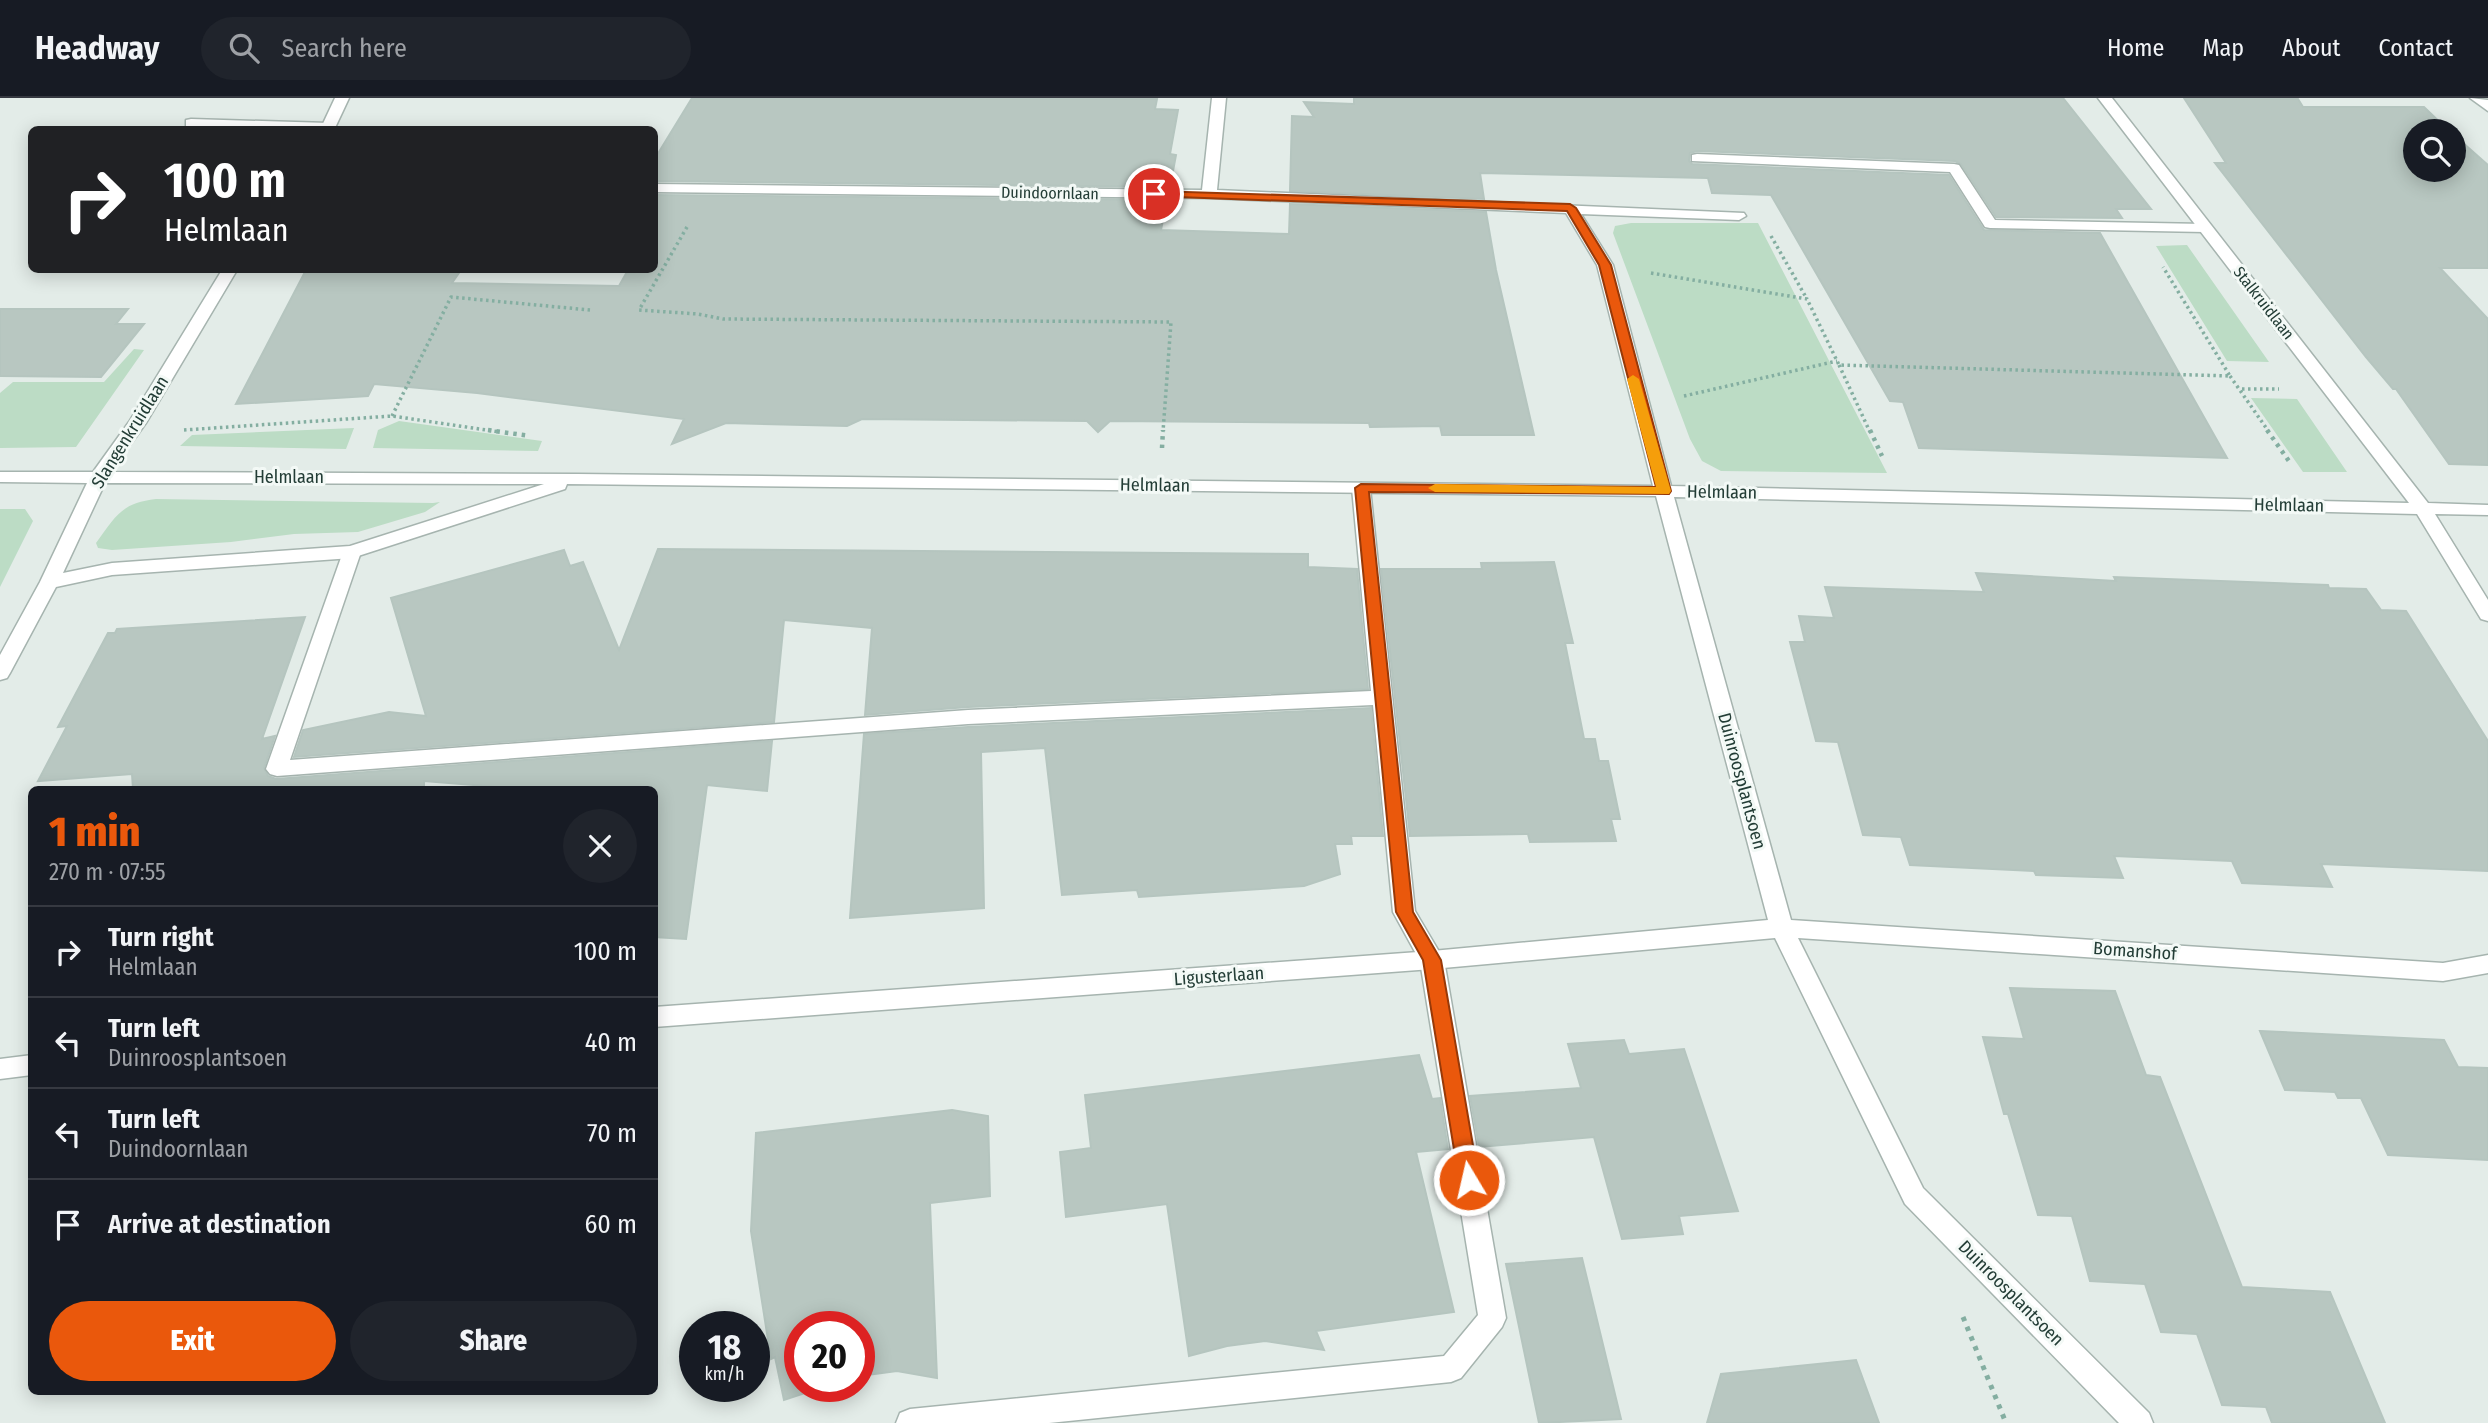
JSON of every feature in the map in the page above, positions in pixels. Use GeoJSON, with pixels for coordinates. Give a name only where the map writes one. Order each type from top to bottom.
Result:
{"type":"FeatureCollection","features":[{"type":"Feature","properties":{"kind":"street"},"geometry":{"type":"LineString","coordinates":[[329,126],[342,98]]}},
{"type":"Feature","properties":{"kind":"street"},"geometry":{"type":"LineString","coordinates":[[1209,194],[1219,98]]}},
{"type":"Feature","properties":{"kind":"street","name":"Stalkruidlaan"},"geometry":{"type":"LineString","coordinates":[[2105,98],[2421,508]]}},
{"type":"Feature","properties":{"kind":"street"},"geometry":{"type":"LineString","coordinates":[[2477,98],[2488,107]]}},
{"type":"Feature","properties":{"kind":"street"},"geometry":{"type":"LineString","coordinates":[[191,123],[273,126]]}},
{"type":"Feature","properties":{"kind":"street"},"geometry":{"type":"LineString","coordinates":[[1697,158],[1954,167],[1990,224],[2205,228]]}},
{"type":"Feature","properties":{"kind":"street","name":"Duindoornlaan"},"geometry":{"type":"LineString","coordinates":[[658,188],[1209,194],[1570,208]]}},
{"type":"Feature","properties":{"kind":"street"},"geometry":{"type":"LineString","coordinates":[[1570,208],[1739,216]]}},
{"type":"Feature","properties":{"kind":"street","name":"Duinroosplantsoen"},"geometry":{"type":"LineString","coordinates":[[1570,208],[1605,265],[1640,406],[1782,928],[1914,1196],[2138,1423]]}},
{"type":"Feature","properties":{"kind":"street","name":"Slangenkruidlaan"},"geometry":{"type":"LineString","coordinates":[[0,673],[49,582],[99,476],[130,433],[227,273]]}},
{"type":"Feature","properties":{"kind":"street","name":"Helmlaan"},"geometry":{"type":"LineString","coordinates":[[0,477],[578,479],[1664,491],[2488,510]]}},
{"type":"Feature","properties":{"kind":"street","name":"Helmlaan"},"geometry":{"type":"LineString","coordinates":[[49,582],[112,569],[352,552],[578,479]]}},
{"type":"Feature","properties":{"kind":"street"},"geometry":{"type":"LineString","coordinates":[[909,1423],[1451,1369],[1492,1318],[1432,960],[1404,912],[1361,488]]}},
{"type":"Feature","properties":{"kind":"street"},"geometry":{"type":"LineString","coordinates":[[2421,508],[2488,615]]}},
{"type":"Feature","properties":{"kind":"street"},"geometry":{"type":"LineString","coordinates":[[352,552],[277,769],[733,733],[1209,703],[1382,698]]}},
{"type":"Feature","properties":{"kind":"street","name":"Ligusterlaan"},"geometry":{"type":"LineString","coordinates":[[658,1017],[1432,960],[1782,928]]}},
{"type":"Feature","properties":{"kind":"street","name":"Bomanshof"},"geometry":{"type":"LineString","coordinates":[[1782,928],[2443,972],[2488,964]]}},
{"type":"Feature","properties":{"kind":"street"},"geometry":{"type":"LineString","coordinates":[[0,1069],[28,1066]]}},
{"type":"Feature","properties":{"kind":"path"},"geometry":{"type":"LineString","coordinates":[[709,189],[639,310],[698,314],[723,319],[1033,318],[1171,322],[1160,485]]}},
{"type":"Feature","properties":{"kind":"path"},"geometry":{"type":"LineString","coordinates":[[1739,216],[1762,220],[1807,299],[1902,496]]}},
{"type":"Feature","properties":{"kind":"path"},"geometry":{"type":"LineString","coordinates":[[2139,227],[2230,376],[2241,388],[2318,506]]}},
{"type":"Feature","properties":{"kind":"path"},"geometry":{"type":"LineString","coordinates":[[1605,265],[1807,299]]}},
{"type":"Feature","properties":{"kind":"path"},"geometry":{"type":"LineString","coordinates":[[392,416],[451,297],[590,310]]}},
{"type":"Feature","properties":{"kind":"path"},"geometry":{"type":"LineString","coordinates":[[1640,406],[1838,363],[2230,376]]}},
{"type":"Feature","properties":{"kind":"path"},"geometry":{"type":"LineString","coordinates":[[130,433],[392,416],[536,437]]}},
{"type":"Feature","properties":{"kind":"green space"},"geometry":{"type":"Polygon","coordinates":[[[1631,223],[1758,223],[1887,473],[1721,471],[1702,461],[1690,439],[1613,233],[1615,226],[1631,223]]]}},
{"type":"Feature","properties":{"kind":"green space"},"geometry":{"type":"Polygon","coordinates":[[[2187,245],[2269,362],[2227,361],[2156,246],[2187,245]]]}},
{"type":"Feature","properties":{"kind":"green space"},"geometry":{"type":"Polygon","coordinates":[[[134,349],[144,350],[76,447],[0,448],[0,393],[13,382],[104,382],[134,349]]]}},
{"type":"Feature","properties":{"kind":"green space"},"geometry":{"type":"Polygon","coordinates":[[[2251,398],[2297,399],[2347,472],[2303,472],[2251,398]]]}},
{"type":"Feature","properties":{"kind":"green space"},"geometry":{"type":"Polygon","coordinates":[[[399,421],[542,441],[538,451],[373,448],[378,430],[399,421]]]}},
{"type":"Feature","properties":{"kind":"green space"},"geometry":{"type":"Polygon","coordinates":[[[354,428],[346,449],[180,446],[192,435],[354,428]]]}},
{"type":"Feature","properties":{"kind":"green space"},"geometry":{"type":"Polygon","coordinates":[[[156,499],[440,502],[425,512],[358,532],[294,534],[231,542],[112,550],[98,548],[96,543],[120,512],[135,504],[156,499]]]}},
{"type":"Feature","properties":{"kind":"green space"},"geometry":{"type":"Polygon","coordinates":[[[0,509],[25,509],[33,521],[0,587],[0,509]]]}},
{"type":"Feature","properties":{"kind":"building"},"geometry":{"type":"Polygon","coordinates":[[[692,98],[1157,99],[1155,109],[1178,110],[1170,154],[1176,155],[1170,187],[658,181],[658,153],[692,98]]]}},
{"type":"Feature","properties":{"kind":"building"},"geometry":{"type":"Polygon","coordinates":[[[1354,98],[2063,98],[2151,209],[2116,209],[2122,218],[1996,217],[1961,164],[1955,161],[1697,151],[1690,153],[1689,161],[1692,164],[1949,175],[1984,230],[2100,233],[2227,458],[1919,448],[1903,402],[1890,401],[1771,195],[1712,193],[1708,178],[1480,173],[1484,199],[1290,191],[1292,116],[1314,117],[1304,102],[1354,104],[1354,98]]]}},
{"type":"Feature","properties":{"kind":"building"},"geometry":{"type":"Polygon","coordinates":[[[2184,98],[2298,99],[2303,107],[2424,107],[2436,119],[2403,119],[2403,182],[2466,182],[2466,146],[2488,165],[2488,268],[2440,268],[2488,319],[2488,465],[2449,464],[2396,389],[2393,389],[2366,357],[2215,163],[2226,163],[2184,98]]]}},
{"type":"Feature","properties":{"kind":"building"},"geometry":{"type":"Polygon","coordinates":[[[658,195],[1167,200],[1161,230],[1289,234],[1290,204],[1486,212],[1496,270],[1534,435],[1442,435],[1440,426],[1370,427],[1369,423],[1110,421],[1098,432],[1087,421],[862,419],[847,426],[726,423],[672,444],[684,419],[477,393],[374,384],[368,396],[236,404],[304,273],[459,273],[452,283],[619,286],[626,273],[658,273],[658,195]]]}},
{"type":"Feature","properties":{"kind":"building"},"geometry":{"type":"Polygon","coordinates":[[[0,309],[128,309],[116,324],[144,324],[101,377],[0,376],[0,309]]]}},
{"type":"Feature","properties":{"kind":"building"},"geometry":{"type":"Polygon","coordinates":[[[658,549],[1308,554],[1308,567],[1357,569],[1368,689],[968,707],[865,715],[872,628],[784,620],[774,722],[294,757],[303,730],[389,712],[426,716],[391,598],[564,550],[570,566],[583,562],[619,650],[658,549]]]}},
{"type":"Feature","properties":{"kind":"building"},"geometry":{"type":"Polygon","coordinates":[[[1554,562],[1573,643],[1565,643],[1584,739],[1595,739],[1599,761],[1608,761],[1620,819],[1611,819],[1616,841],[1530,842],[1528,834],[1410,836],[1381,569],[1482,569],[1481,563],[1554,562]]]}},
{"type":"Feature","properties":{"kind":"building"},"geometry":{"type":"Polygon","coordinates":[[[1976,573],[2116,581],[2114,577],[2328,585],[2329,588],[2366,589],[2381,610],[2406,611],[2488,741],[2488,871],[2321,864],[2332,887],[2242,883],[2232,861],[2114,856],[2123,878],[2036,875],[2034,871],[1910,865],[1901,837],[1863,835],[1838,742],[1816,741],[1790,642],[1805,642],[1799,616],[1834,618],[1825,587],[1984,592],[1976,573]]]}},
{"type":"Feature","properties":{"kind":"building"},"geometry":{"type":"Polygon","coordinates":[[[305,617],[262,739],[275,736],[264,768],[268,776],[276,779],[772,741],[767,791],[707,785],[686,939],[658,937],[658,786],[485,786],[424,781],[424,786],[133,786],[132,774],[38,781],[67,726],[58,727],[108,633],[115,633],[117,629],[305,617]]]}},
{"type":"Feature","properties":{"kind":"building"},"geometry":{"type":"Polygon","coordinates":[[[1371,708],[1383,836],[1351,836],[1352,844],[1335,844],[1340,874],[1304,886],[1139,897],[1137,890],[1062,895],[1045,748],[981,752],[984,908],[850,918],[864,734],[1371,708]]]}},
{"type":"Feature","properties":{"kind":"building"},"geometry":{"type":"Polygon","coordinates":[[[2010,988],[2115,991],[2146,1075],[2160,1077],[2242,1287],[2330,1292],[2385,1423],[2272,1423],[2266,1407],[2222,1405],[2197,1334],[2161,1332],[2145,1284],[2090,1281],[2072,1216],[2038,1215],[2008,1114],[2004,1114],[1983,1037],[2024,1039],[2010,988]]]}},
{"type":"Feature","properties":{"kind":"building"},"geometry":{"type":"Polygon","coordinates":[[[2260,1031],[2444,1040],[2458,1067],[2488,1068],[2488,1160],[2388,1155],[2361,1098],[2338,1098],[2335,1092],[2285,1090],[2260,1031]]]}},
{"type":"Feature","properties":{"kind":"building"},"geometry":{"type":"Polygon","coordinates":[[[1624,1040],[1629,1054],[1684,1049],[1738,1211],[1679,1216],[1683,1234],[1622,1239],[1594,1137],[1479,1147],[1470,1096],[1581,1088],[1568,1044],[1624,1040]]]}},
{"type":"Feature","properties":{"kind":"building"},"geometry":{"type":"Polygon","coordinates":[[[1419,1055],[1432,1099],[1440,1098],[1448,1149],[1416,1152],[1454,1312],[1316,1331],[1324,1350],[1265,1341],[1227,1346],[1189,1356],[1167,1204],[1066,1217],[1060,1152],[1091,1148],[1085,1095],[1419,1055]]]}},
{"type":"Feature","properties":{"kind":"building"},"geometry":{"type":"Polygon","coordinates":[[[952,1110],[988,1116],[990,1196],[930,1203],[937,1378],[897,1371],[875,1374],[875,1311],[784,1311],[784,1400],[775,1357],[771,1359],[770,1311],[764,1311],[751,1231],[756,1133],[952,1110]]]}},
{"type":"Feature","properties":{"kind":"building"},"geometry":{"type":"Polygon","coordinates":[[[1582,1258],[1621,1419],[1539,1423],[1506,1264],[1582,1258]]]}},
{"type":"Feature","properties":{"kind":"building"},"geometry":{"type":"Polygon","coordinates":[[[1856,1360],[1879,1423],[1707,1423],[1721,1374],[1856,1360]]]}},
{"type":"Feature","properties":{"kind":"slow traffic"},"geometry":{"type":"LineString","coordinates":[[1435,488],[1664,491],[1633,379]]}},
{"type":"Feature","properties":{"kind":"route"},"geometry":{"type":"LineString","coordinates":[[1154,194],[1570,208],[1605,265],[1664,491],[1361,488],[1404,912],[1432,960],[1469,1180]]}}]}
